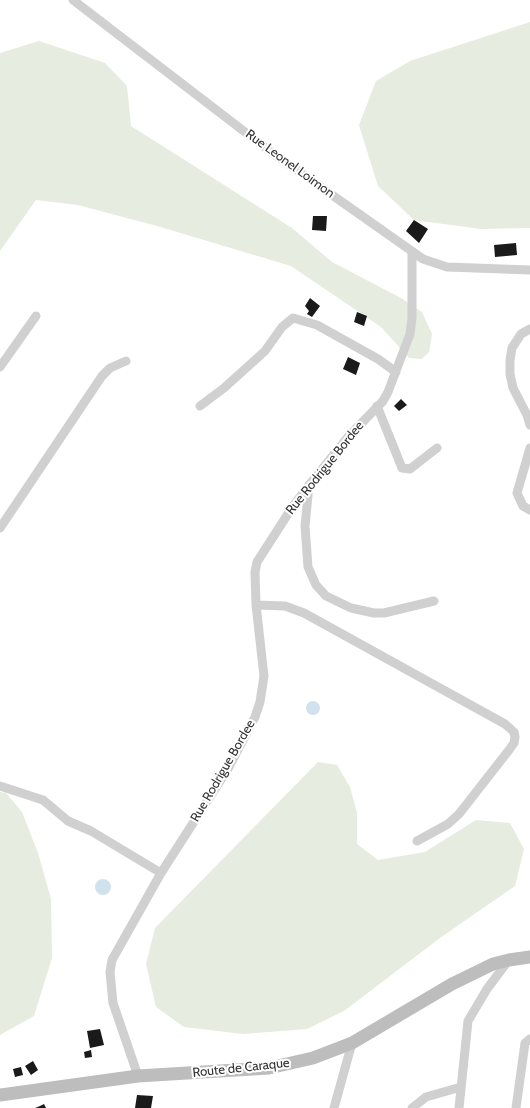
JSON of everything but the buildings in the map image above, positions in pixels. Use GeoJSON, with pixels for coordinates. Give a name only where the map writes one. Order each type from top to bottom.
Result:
{"type":"FeatureCollection","features":[{"type":"Feature","properties":{"kind":"street","name":"Rue Leonel Loimon"},"geometry":{"type":"LineString","coordinates":[[73,0],[271,152],[423,259],[447,267],[468,269],[530,270]]}},
{"type":"Feature","properties":{"kind":"street","name":"Rue Rodrigue Bordee"},"geometry":{"type":"LineString","coordinates":[[138,1076],[113,1004],[110,972],[112,960],[161,873],[229,767],[258,710],[264,676],[256,604],[255,572],[257,562],[293,506],[348,437],[388,392],[411,326],[412,252]]}},
{"type":"Feature","properties":{"kind":"street"},"geometry":{"type":"LineString","coordinates":[[0,367],[36,316]]}},
{"type":"Feature","properties":{"kind":"street"},"geometry":{"type":"LineString","coordinates":[[200,406],[224,388],[265,351],[282,327],[293,318],[316,325],[378,358],[396,372]]}},
{"type":"Feature","properties":{"kind":"street"},"geometry":{"type":"LineString","coordinates":[[530,329],[521,334],[512,348],[510,360],[510,374],[513,388],[527,414],[530,425]]}},
{"type":"Feature","properties":{"kind":"street"},"geometry":{"type":"LineString","coordinates":[[0,528],[102,376],[110,368],[126,361]]}},
{"type":"Feature","properties":{"kind":"street"},"geometry":{"type":"LineString","coordinates":[[377,406],[402,468],[410,469],[436,448]]}},
{"type":"Feature","properties":{"kind":"street"},"geometry":{"type":"LineString","coordinates":[[530,448],[517,494],[523,506],[530,510]]}},
{"type":"Feature","properties":{"kind":"street"},"geometry":{"type":"LineString","coordinates":[[310,484],[304,526],[308,567],[316,586],[326,596],[351,608],[374,613],[396,611],[434,601]]}},
{"type":"Feature","properties":{"kind":"street"},"geometry":{"type":"LineString","coordinates":[[256,604],[285,606],[304,613],[505,724],[514,732],[514,743],[458,814],[448,824],[417,841]]}},
{"type":"Feature","properties":{"kind":"street"},"geometry":{"type":"LineString","coordinates":[[0,786],[44,800],[68,821],[91,831],[161,873]]}},
{"type":"Feature","properties":{"kind":"street","name":"Route de Caraque"},"geometry":{"type":"LineString","coordinates":[[0,1095],[138,1076],[269,1068],[313,1058],[352,1043],[452,984],[493,964],[530,957]]}},
{"type":"Feature","properties":{"kind":"street"},"geometry":{"type":"LineString","coordinates":[[459,1108],[468,1021],[487,989],[509,960]]}},
{"type":"Feature","properties":{"kind":"street"},"geometry":{"type":"LineString","coordinates":[[516,1108],[526,1043],[530,1039]]}},
{"type":"Feature","properties":{"kind":"street"},"geometry":{"type":"LineString","coordinates":[[334,1108],[352,1043]]}},
{"type":"Feature","properties":{"kind":"street"},"geometry":{"type":"LineString","coordinates":[[412,1108],[426,1097],[461,1086]]}},
{"type":"Feature","properties":{"kind":"shaded area"},"geometry":{"type":"Polygon","coordinates":[[[530,22],[530,228],[481,229],[414,220],[378,186],[359,125],[376,81],[410,61],[530,22]]]}},
{"type":"Feature","properties":{"kind":"shaded area"},"geometry":{"type":"Polygon","coordinates":[[[39,41],[105,63],[127,86],[131,126],[292,228],[332,262],[401,298],[422,312],[432,334],[429,352],[422,359],[409,358],[381,327],[291,266],[157,226],[78,205],[36,200],[0,251],[0,53],[39,41]]]}},
{"type":"Feature","properties":{"kind":"shaded area"},"geometry":{"type":"Polygon","coordinates":[[[318,762],[337,765],[350,787],[357,813],[357,844],[378,860],[425,852],[476,820],[510,823],[524,849],[515,886],[440,938],[344,1011],[307,1029],[243,1034],[184,1027],[156,1007],[146,964],[155,928],[318,762]]]}},
{"type":"Feature","properties":{"kind":"shaded area"},"geometry":{"type":"Polygon","coordinates":[[[0,792],[6,793],[22,812],[38,853],[51,899],[52,958],[34,1016],[0,1035],[0,792]]]}},
{"type":"Feature","properties":{"kind":"water"},"geometry":{"type":"Polygon","coordinates":[[[313,701],[318,703],[320,708],[318,713],[313,715],[308,713],[306,708],[308,703],[313,701]]]}},
{"type":"Feature","properties":{"kind":"water"},"geometry":{"type":"Polygon","coordinates":[[[100,879],[106,879],[111,884],[109,893],[106,895],[100,895],[95,890],[95,884],[100,879]]]}}]}
